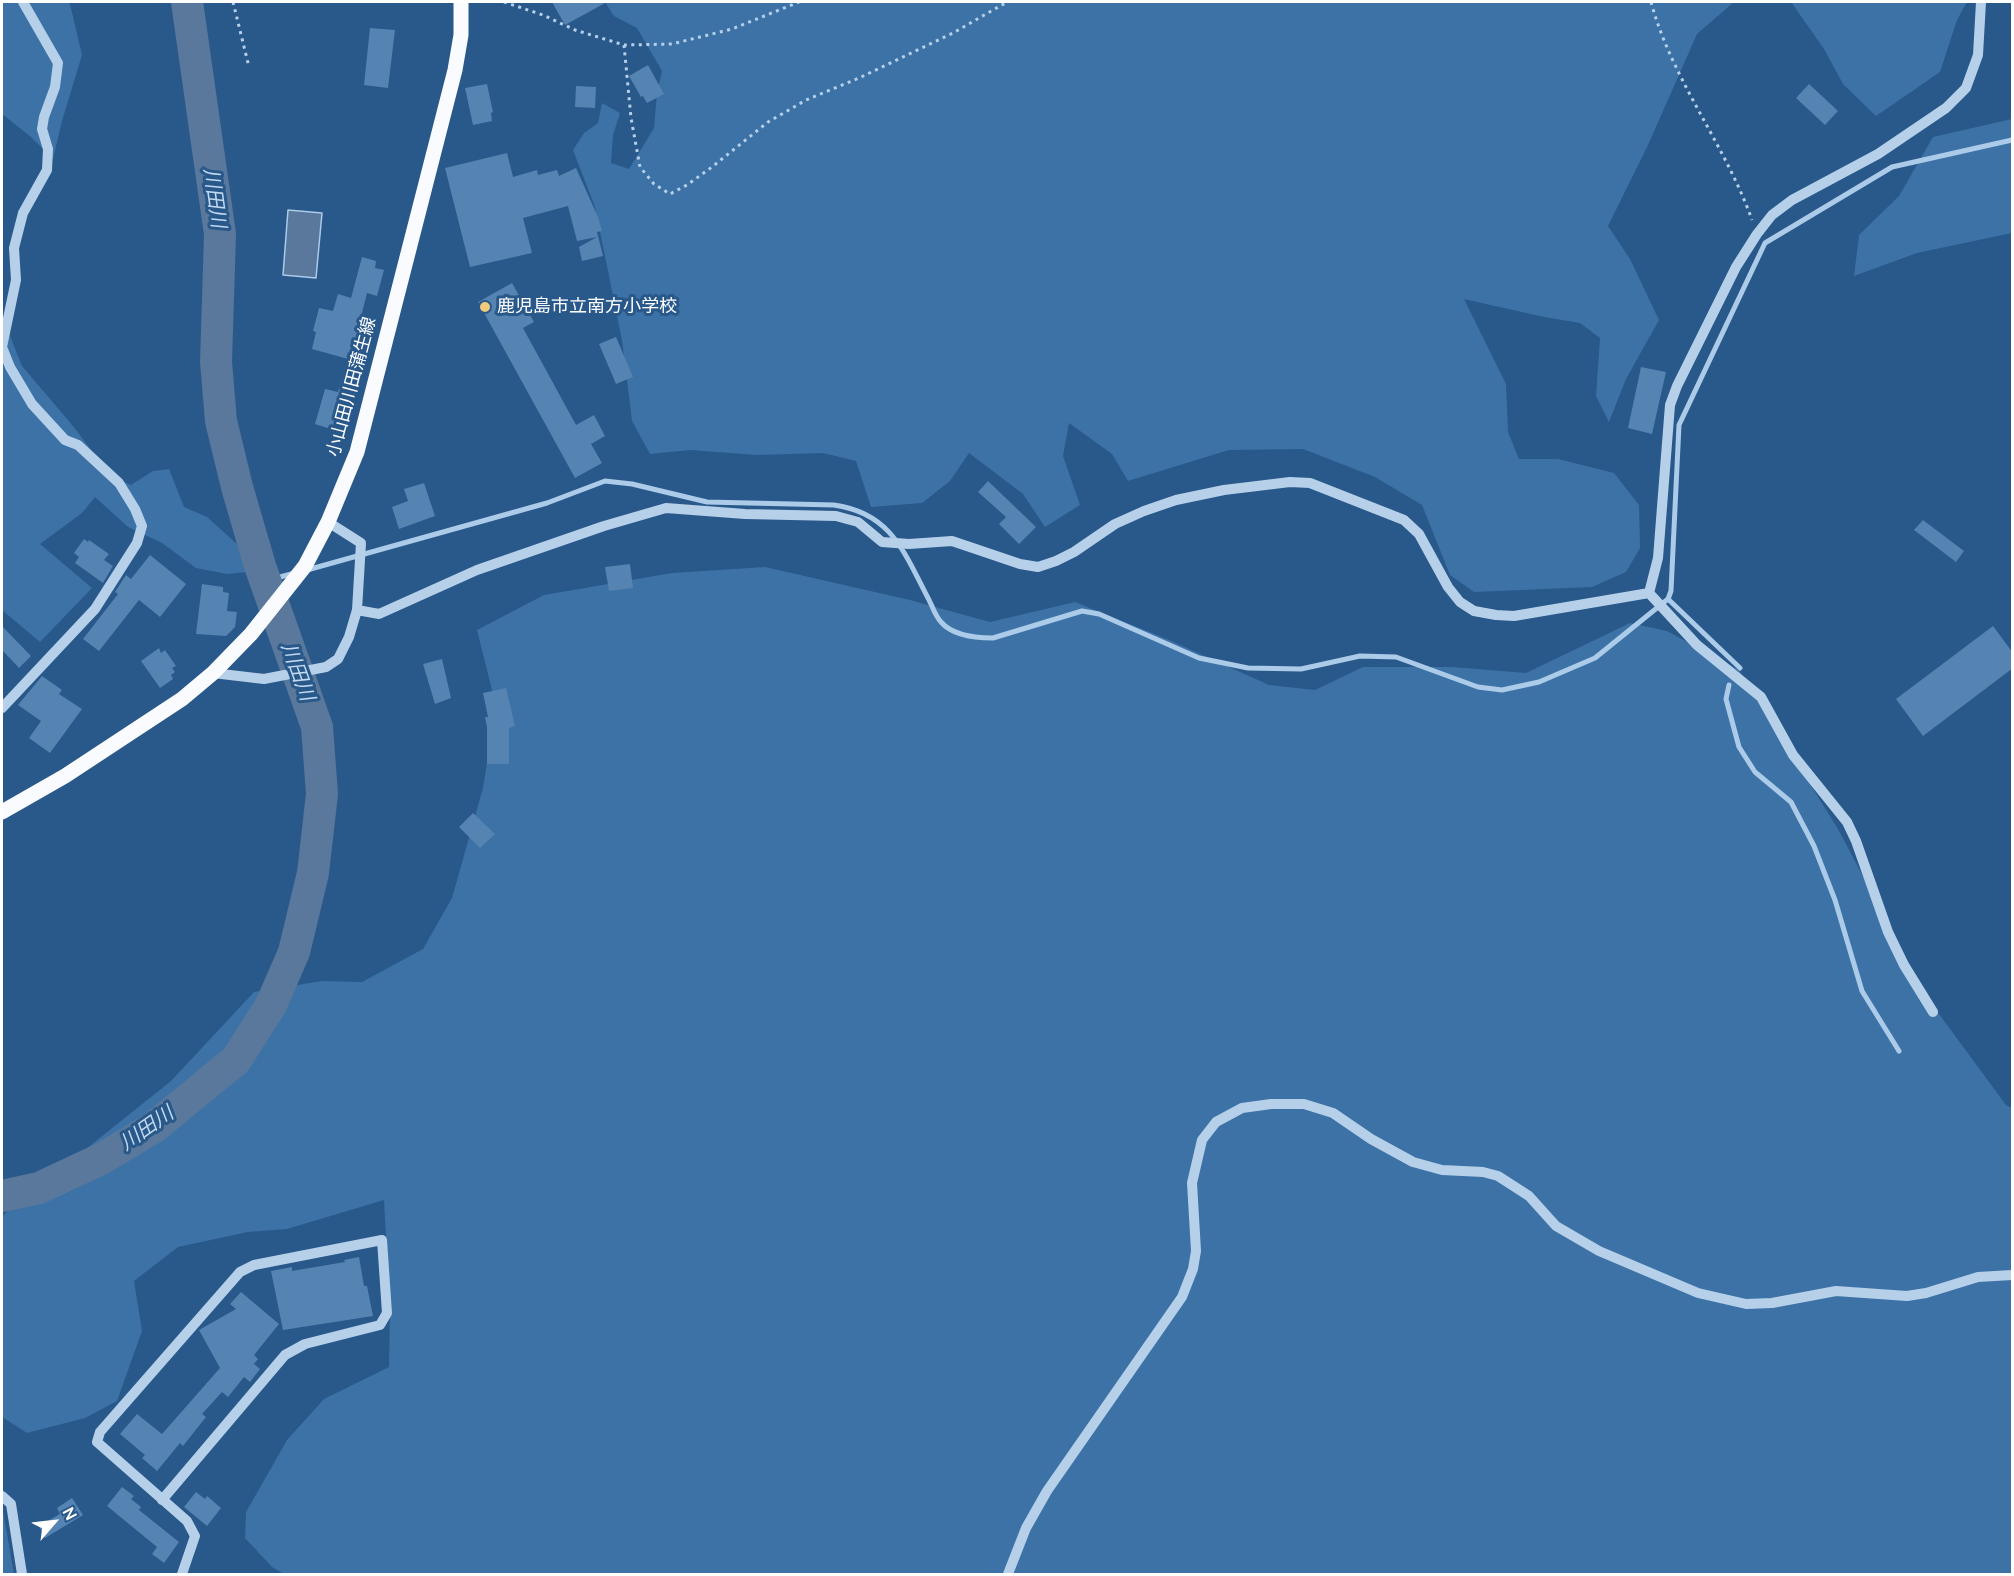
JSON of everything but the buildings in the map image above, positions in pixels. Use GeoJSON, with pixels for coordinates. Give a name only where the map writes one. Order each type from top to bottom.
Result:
{"type":"FeatureCollection","features":[{"type":"Feature","properties":{"kind":"main road","name":"小山田川田蒲生線"},"geometry":{"type":"LineString","coordinates":[[2,812],[65,776],[140,727],[182,699],[213,674],[251,634],[305,566],[328,522],[360,441],[455,70],[461,35],[461,2]]}},
{"type":"Feature","properties":{"kind":"street"},"geometry":{"type":"LineString","coordinates":[[2,708],[95,609],[137,543],[142,526],[135,509],[119,483],[78,445],[65,440],[32,404],[10,367],[2,346],[16,280],[14,248],[23,213],[47,170],[48,149],[42,129],[55,87],[58,63],[23,2]]}},
{"type":"Feature","properties":{"kind":"street"},"geometry":{"type":"LineString","coordinates":[[1648,593],[1658,558],[1670,405],[1677,386],[1736,267],[1772,215],[1792,200],[1878,154],[1946,108],[1966,88],[1978,55],[1981,2]]}},
{"type":"Feature","properties":{"kind":"street"},"geometry":{"type":"LineString","coordinates":[[357,609],[379,614],[477,570],[604,526],[666,508],[836,516],[858,522],[882,542],[909,544],[952,541],[1020,564],[1038,567],[1074,552],[1115,524],[1176,500],[1264,484],[1310,483],[1404,520],[1419,534],[1448,587],[1460,602],[1474,611],[1514,616],[1648,593]]}},
{"type":"Feature","properties":{"kind":"street"},"geometry":{"type":"LineString","coordinates":[[213,674],[264,679],[326,667],[338,659],[349,637],[357,609],[361,543],[328,522]]}},
{"type":"Feature","properties":{"kind":"street"},"geometry":{"type":"LineString","coordinates":[[1648,593],[1697,645],[1761,697],[1793,755],[1847,822],[1888,932],[1904,965],[1933,1012]]}},
{"type":"Feature","properties":{"kind":"street"},"geometry":{"type":"LineString","coordinates":[[1008,1575],[1026,1528],[1047,1491],[1182,1297],[1193,1269],[1196,1251],[1192,1183],[1202,1140],[1216,1122],[1242,1108],[1271,1104],[1304,1104],[1334,1113],[1371,1139],[1413,1162],[1442,1170],[1483,1172],[1498,1176],[1529,1196],[1556,1226],[1599,1251],[1698,1293],[1746,1304],[1772,1303],[1836,1291],[1907,1296],[1926,1293],[1978,1276],[2013,1275]]}},
{"type":"Feature","properties":{"kind":"street"},"geometry":{"type":"LineString","coordinates":[[162,1500],[285,1355],[305,1344],[380,1325],[387,1313],[382,1240],[254,1265],[240,1272],[99,1432],[97,1442],[162,1500],[187,1521],[195,1536],[182,1575]]}},
{"type":"Feature","properties":{"kind":"street"},"geometry":{"type":"LineString","coordinates":[[2,1496],[11,1504],[22,1575]]}},
{"type":"Feature","properties":{"kind":"path"},"geometry":{"type":"LineString","coordinates":[[233,2],[249,67]]}},
{"type":"Feature","properties":{"kind":"path"},"geometry":{"type":"LineString","coordinates":[[504,2],[543,15],[575,30],[624,45],[672,44],[722,32],[799,2]]}},
{"type":"Feature","properties":{"kind":"path"},"geometry":{"type":"LineString","coordinates":[[624,45],[631,117],[640,167],[654,184],[670,194],[712,167],[768,122],[806,100],[859,78],[953,33],[1007,2]]}},
{"type":"Feature","properties":{"kind":"path"},"geometry":{"type":"LineString","coordinates":[[1651,2],[1671,59],[1741,189],[1757,234]]}},
{"type":"Feature","properties":{"kind":"shaded area"},"geometry":{"type":"Polygon","coordinates":[[[2,2],[67,2],[70,4],[82,55],[53,159],[31,137],[2,114],[2,2]]]}},
{"type":"Feature","properties":{"kind":"shaded area"},"geometry":{"type":"Polygon","coordinates":[[[605,2],[1734,2],[1697,34],[1648,145],[1608,226],[1630,259],[1659,320],[1626,379],[1609,422],[1596,396],[1600,338],[1580,323],[1464,299],[1506,384],[1508,432],[1519,459],[1558,459],[1614,473],[1639,505],[1640,548],[1626,572],[1592,587],[1474,592],[1450,575],[1422,505],[1375,477],[1303,449],[1229,450],[1128,481],[1112,454],[1069,423],[1063,456],[1080,505],[1045,527],[1023,494],[969,453],[950,481],[922,503],[871,507],[856,461],[823,453],[757,455],[690,450],[650,454],[632,421],[622,340],[595,207],[573,150],[584,133],[598,123],[602,103],[620,113],[613,135],[611,163],[629,169],[654,128],[657,93],[662,71],[637,28],[614,16],[605,2]]]}},
{"type":"Feature","properties":{"kind":"shaded area"},"geometry":{"type":"Polygon","coordinates":[[[1791,2],[1967,2],[1957,20],[1940,72],[1876,116],[1843,84],[1824,49],[1791,2]]]}},
{"type":"Feature","properties":{"kind":"shaded area"},"geometry":{"type":"Polygon","coordinates":[[[2012,119],[2012,233],[1917,253],[1854,276],[1859,235],[1899,196],[1933,137],[2012,119]]]}},
{"type":"Feature","properties":{"kind":"shaded area"},"geometry":{"type":"Polygon","coordinates":[[[288,210],[322,213],[316,278],[283,275],[288,210]]]}},
{"type":"Feature","properties":{"kind":"shaded area"},"geometry":{"type":"Polygon","coordinates":[[[2,316],[22,366],[73,426],[111,476],[131,485],[153,471],[169,469],[184,507],[207,517],[247,553],[247,572],[227,574],[196,568],[162,543],[128,527],[95,497],[82,513],[40,544],[92,588],[40,642],[2,610],[2,316]]]}},
{"type":"Feature","properties":{"kind":"shaded area"},"geometry":{"type":"Polygon","coordinates":[[[765,567],[910,600],[990,622],[1075,602],[1167,639],[1269,685],[1315,690],[1363,667],[1452,667],[1526,673],[1630,623],[1667,631],[1739,670],[1838,829],[1928,999],[2006,1105],[2012,1108],[2012,1574],[284,1574],[272,1567],[245,1538],[246,1512],[287,1440],[324,1399],[389,1367],[390,1308],[384,1200],[287,1229],[248,1232],[178,1247],[134,1281],[142,1331],[117,1401],[85,1418],[27,1433],[2,1417],[2,1216],[171,1081],[254,992],[322,981],[362,982],[423,949],[452,898],[483,788],[496,706],[477,630],[544,595],[672,573],[765,567]]]}},
{"type":"Feature","properties":{"kind":"shaded area"},"geometry":{"type":"Polygon","coordinates":[[[2,1505],[14,1574],[2,1574],[2,1505]]]}},
{"type":"Feature","properties":{"kind":"waterway","name":"川田川"},"geometry":{"type":"LineString","coordinates":[[2,1196],[39,1188],[101,1159],[153,1128],[236,1060],[271,1005],[294,952],[313,873],[322,794],[317,727],[260,566],[221,421],[216,362],[220,234],[187,2]]}},
{"type":"Feature","properties":{"kind":"waterway"},"geometry":{"type":"LineString","coordinates":[[1668,599],[1671,591],[1679,425],[1765,243],[1892,167],[2012,140]]}},
{"type":"Feature","properties":{"kind":"waterway"},"geometry":{"type":"LineString","coordinates":[[307,570],[547,503],[605,481],[632,484],[707,502],[834,505],[853,509],[869,516],[893,537],[903,550],[941,622],[958,633],[972,637],[993,638],[1082,611],[1099,614],[1199,658],[1248,668],[1301,669],[1360,656],[1396,657],[1478,687],[1502,690],[1539,682],[1595,658],[1668,599],[1740,668]]}},
{"type":"Feature","properties":{"kind":"waterway"},"geometry":{"type":"LineString","coordinates":[[265,581],[295,573]]}},
{"type":"Feature","properties":{"kind":"waterway"},"geometry":{"type":"LineString","coordinates":[[1729,685],[1726,699],[1739,747],[1755,772],[1791,802],[1814,846],[1835,900],[1862,991],[1899,1051]]}},
{"type":"Feature","properties":{"kind":"place","name":"鹿児島市立南方小学校"},"geometry":{"type":"Point","coordinates":[485,307]}}]}
